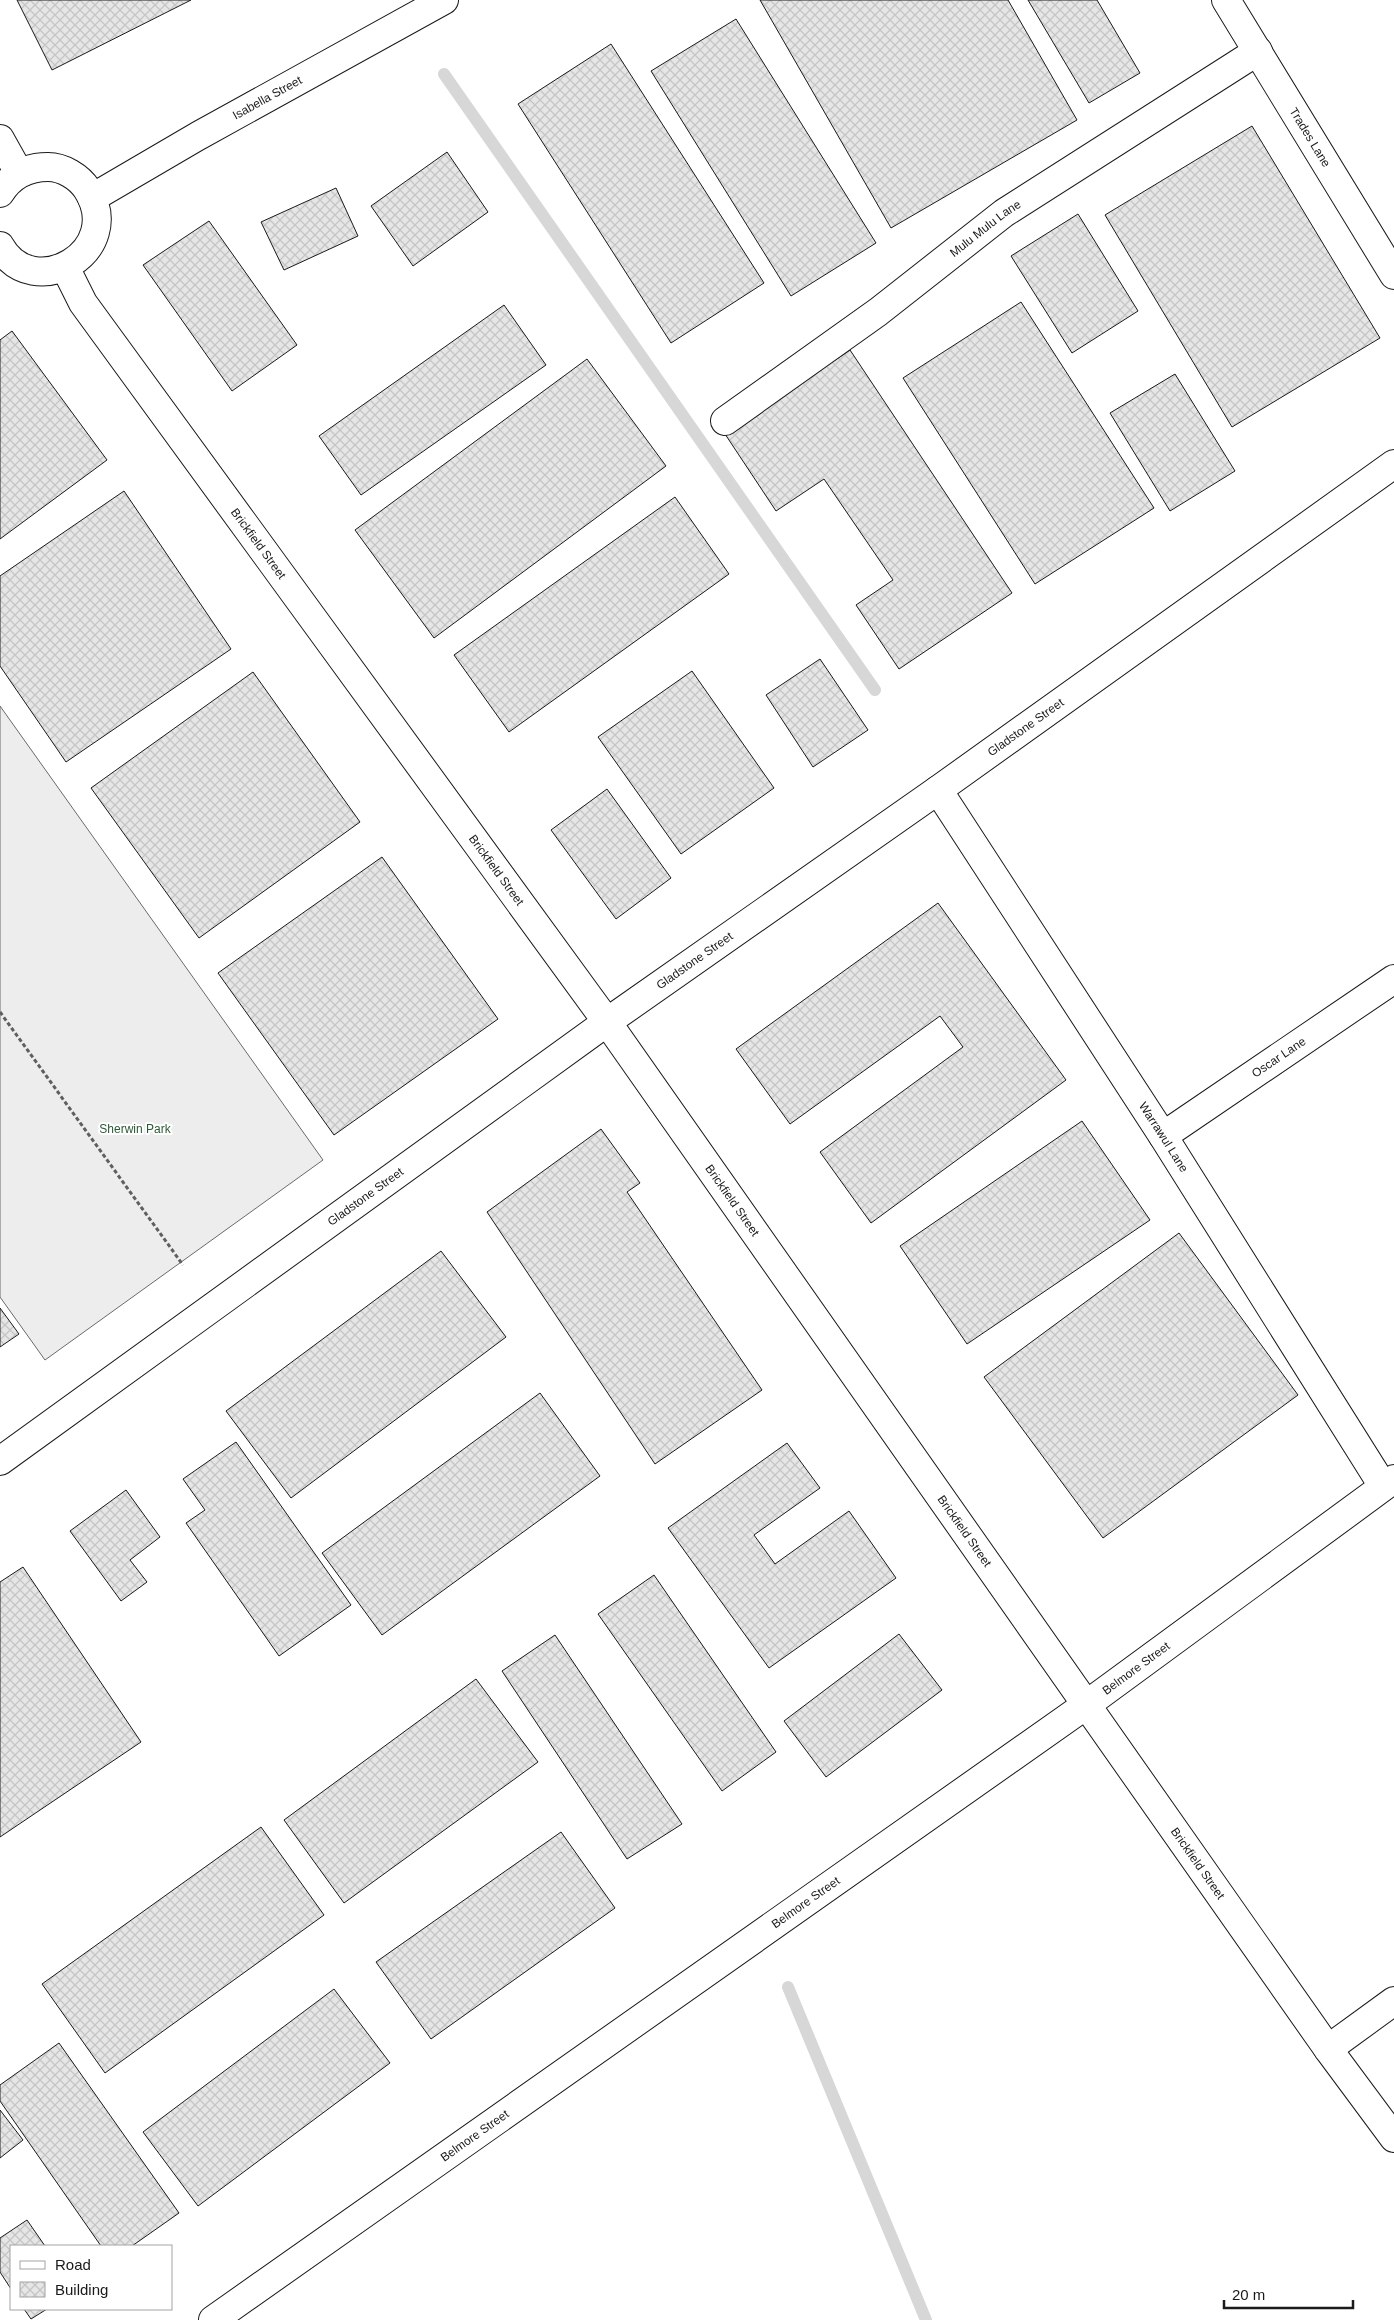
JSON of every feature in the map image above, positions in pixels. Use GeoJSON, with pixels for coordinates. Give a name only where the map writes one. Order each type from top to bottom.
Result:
{"type":"FeatureCollection","features":[{"type":"Feature","properties":{"kind":"street","name":"Isabella Street"},"geometry":{"type":"LineString","coordinates":[[92,198],[190,140],[444,0]]}},
{"type":"Feature","properties":{"kind":"street","name":"Trades Lane"},"geometry":{"type":"LineString","coordinates":[[1226,0],[1394,275]]}},
{"type":"Feature","properties":{"kind":"street","name":"Mulu Mulu Lane"},"geometry":{"type":"LineString","coordinates":[[725,422],[878,312],[1004,213],[1258,51]]}},
{"type":"Feature","properties":{"kind":"street"},"geometry":{"type":"LineString","coordinates":[[0,139],[19,173]]}},
{"type":"Feature","properties":{"kind":"street"},"geometry":{"type":"LineString","coordinates":[[0,193],[5,185],[19,173],[35,167],[53,167],[69,173],[83,183],[92,198],[97,214],[96,230],[90,246],[65,267],[48,272],[31,270],[16,263],[0,246]]}},
{"type":"Feature","properties":{"kind":"street","name":"Brickfield Street"},"geometry":{"type":"LineString","coordinates":[[65,267],[82,303],[607,1022],[1086,1705],[1328,2048],[1394,2138]]}},
{"type":"Feature","properties":{"kind":"street","name":"Gladstone Street"},"geometry":{"type":"LineString","coordinates":[[0,1461],[607,1022],[938,790],[1394,464]]}},
{"type":"Feature","properties":{"kind":"street","name":"Warrawul Lane"},"geometry":{"type":"LineString","coordinates":[[938,790],[1389,1483]]}},
{"type":"Feature","properties":{"kind":"street","name":"Oscar Lane"},"geometry":{"type":"LineString","coordinates":[[1162,1136],[1394,979]]}},
{"type":"Feature","properties":{"kind":"street","name":"Belmore Street"},"geometry":{"type":"LineString","coordinates":[[213,2320],[1086,1705],[1389,1483]]}},
{"type":"Feature","properties":{"kind":"street"},"geometry":{"type":"LineString","coordinates":[[1328,2048],[1394,2000]]}},
{"type":"Feature","properties":{"kind":"path"},"geometry":{"type":"LineString","coordinates":[[0,1012],[183,1265]]}},
{"type":"Feature","properties":{"kind":"shaded area","name":"Sherwin Park"},"geometry":{"type":"Polygon","coordinates":[[[0,706],[323,1160],[45,1360],[0,1297],[0,706]]]}},
{"type":"Feature","properties":{"kind":"building"},"geometry":{"type":"Polygon","coordinates":[[[17,0],[191,0],[52,70],[17,0]]]}},
{"type":"Feature","properties":{"kind":"building"},"geometry":{"type":"Polygon","coordinates":[[[760,0],[1008,0],[1077,120],[891,228],[760,0]]]}},
{"type":"Feature","properties":{"kind":"building"},"geometry":{"type":"Polygon","coordinates":[[[1028,0],[1097,0],[1140,73],[1089,103],[1028,0]]]}},
{"type":"Feature","properties":{"kind":"building"},"geometry":{"type":"Polygon","coordinates":[[[736,19],[876,243],[791,296],[651,71],[736,19]]]}},
{"type":"Feature","properties":{"kind":"building"},"geometry":{"type":"Polygon","coordinates":[[[611,44],[764,283],[671,343],[518,104],[611,44]]]}},
{"type":"Feature","properties":{"kind":"building"},"geometry":{"type":"Polygon","coordinates":[[[1252,126],[1380,338],[1232,427],[1105,215],[1252,126]]]}},
{"type":"Feature","properties":{"kind":"building"},"geometry":{"type":"Polygon","coordinates":[[[447,152],[488,212],[413,266],[371,206],[447,152]]]}},
{"type":"Feature","properties":{"kind":"building"},"geometry":{"type":"Polygon","coordinates":[[[336,188],[358,236],[284,270],[261,222],[336,188]]]}},
{"type":"Feature","properties":{"kind":"building"},"geometry":{"type":"Polygon","coordinates":[[[1078,214],[1138,311],[1072,353],[1011,256],[1078,214]]]}},
{"type":"Feature","properties":{"kind":"building"},"geometry":{"type":"Polygon","coordinates":[[[209,221],[297,345],[232,391],[143,265],[209,221]]]}},
{"type":"Feature","properties":{"kind":"building"},"geometry":{"type":"Polygon","coordinates":[[[1021,302],[1154,508],[1035,584],[903,378],[1021,302]]]}},
{"type":"Feature","properties":{"kind":"building"},"geometry":{"type":"Polygon","coordinates":[[[504,305],[546,365],[361,495],[319,436],[504,305]]]}},
{"type":"Feature","properties":{"kind":"building"},"geometry":{"type":"Polygon","coordinates":[[[12,331],[107,460],[0,539],[0,340],[12,331]]]}},
{"type":"Feature","properties":{"kind":"building"},"geometry":{"type":"Polygon","coordinates":[[[850,350],[1012,593],[899,669],[856,605],[893,580],[824,479],[776,511],[725,434],[850,350]]]}},
{"type":"Feature","properties":{"kind":"building"},"geometry":{"type":"Polygon","coordinates":[[[587,359],[666,466],[434,638],[355,530],[587,359]]]}},
{"type":"Feature","properties":{"kind":"building"},"geometry":{"type":"Polygon","coordinates":[[[1175,374],[1235,471],[1170,511],[1110,413],[1175,374]]]}},
{"type":"Feature","properties":{"kind":"building"},"geometry":{"type":"Polygon","coordinates":[[[124,491],[231,649],[66,762],[0,666],[0,576],[124,491]]]}},
{"type":"Feature","properties":{"kind":"building"},"geometry":{"type":"Polygon","coordinates":[[[675,497],[729,574],[509,732],[454,655],[675,497]]]}},
{"type":"Feature","properties":{"kind":"building"},"geometry":{"type":"Polygon","coordinates":[[[820,659],[868,730],[813,767],[766,695],[820,659]]]}},
{"type":"Feature","properties":{"kind":"building"},"geometry":{"type":"Polygon","coordinates":[[[692,671],[774,788],[681,854],[598,737],[692,671]]]}},
{"type":"Feature","properties":{"kind":"building"},"geometry":{"type":"Polygon","coordinates":[[[253,672],[360,822],[199,938],[91,788],[253,672]]]}},
{"type":"Feature","properties":{"kind":"building"},"geometry":{"type":"Polygon","coordinates":[[[607,789],[671,878],[616,919],[551,830],[607,789]]]}},
{"type":"Feature","properties":{"kind":"building"},"geometry":{"type":"Polygon","coordinates":[[[382,857],[498,1019],[334,1135],[218,973],[382,857]]]}},
{"type":"Feature","properties":{"kind":"building"},"geometry":{"type":"Polygon","coordinates":[[[938,903],[1066,1080],[871,1223],[820,1152],[963,1047],[940,1016],[790,1124],[736,1049],[938,903]]]}},
{"type":"Feature","properties":{"kind":"building"},"geometry":{"type":"Polygon","coordinates":[[[1082,1121],[1150,1220],[967,1344],[900,1246],[1082,1121]]]}},
{"type":"Feature","properties":{"kind":"building"},"geometry":{"type":"Polygon","coordinates":[[[601,1129],[640,1183],[627,1192],[762,1390],[655,1464],[487,1212],[601,1129]]]}},
{"type":"Feature","properties":{"kind":"building"},"geometry":{"type":"Polygon","coordinates":[[[1179,1233],[1298,1395],[1103,1538],[984,1377],[1179,1233]]]}},
{"type":"Feature","properties":{"kind":"building"},"geometry":{"type":"Polygon","coordinates":[[[441,1251],[506,1337],[291,1498],[226,1411],[441,1251]]]}},
{"type":"Feature","properties":{"kind":"building"},"geometry":{"type":"Polygon","coordinates":[[[0,1308],[19,1334],[0,1347],[0,1308]]]}},
{"type":"Feature","properties":{"kind":"building"},"geometry":{"type":"Polygon","coordinates":[[[540,1393],[600,1476],[382,1635],[322,1553],[540,1393]]]}},
{"type":"Feature","properties":{"kind":"building"},"geometry":{"type":"Polygon","coordinates":[[[236,1442],[351,1605],[279,1656],[186,1523],[205,1510],[183,1479],[236,1442]]]}},
{"type":"Feature","properties":{"kind":"building"},"geometry":{"type":"Polygon","coordinates":[[[787,1443],[820,1488],[754,1535],[775,1564],[849,1511],[896,1578],[769,1668],[668,1528],[787,1443]]]}},
{"type":"Feature","properties":{"kind":"building"},"geometry":{"type":"Polygon","coordinates":[[[126,1490],[160,1537],[130,1560],[147,1582],[121,1601],[70,1531],[126,1490]]]}},
{"type":"Feature","properties":{"kind":"building"},"geometry":{"type":"Polygon","coordinates":[[[23,1567],[141,1742],[0,1837],[0,1582],[23,1567]]]}},
{"type":"Feature","properties":{"kind":"building"},"geometry":{"type":"Polygon","coordinates":[[[654,1575],[776,1752],[722,1791],[598,1614],[654,1575]]]}},
{"type":"Feature","properties":{"kind":"building"},"geometry":{"type":"Polygon","coordinates":[[[899,1634],[942,1690],[826,1777],[784,1721],[899,1634]]]}},
{"type":"Feature","properties":{"kind":"building"},"geometry":{"type":"Polygon","coordinates":[[[555,1635],[682,1824],[627,1859],[502,1671],[555,1635]]]}},
{"type":"Feature","properties":{"kind":"building"},"geometry":{"type":"Polygon","coordinates":[[[476,1679],[538,1762],[344,1903],[284,1820],[476,1679]]]}},
{"type":"Feature","properties":{"kind":"building"},"geometry":{"type":"Polygon","coordinates":[[[261,1827],[324,1915],[105,2073],[42,1984],[261,1827]]]}},
{"type":"Feature","properties":{"kind":"building"},"geometry":{"type":"Polygon","coordinates":[[[561,1832],[615,1908],[431,2039],[376,1962],[561,1832]]]}},
{"type":"Feature","properties":{"kind":"building"},"geometry":{"type":"Polygon","coordinates":[[[334,1989],[390,2063],[198,2206],[143,2132],[334,1989]]]}},
{"type":"Feature","properties":{"kind":"building"},"geometry":{"type":"Polygon","coordinates":[[[59,2043],[179,2213],[133,2245],[100,2245],[0,2101],[0,2085],[59,2043]]]}},
{"type":"Feature","properties":{"kind":"building"},"geometry":{"type":"Polygon","coordinates":[[[0,2110],[23,2140],[0,2158],[0,2110]]]}},
{"type":"Feature","properties":{"kind":"building"},"geometry":{"type":"Polygon","coordinates":[[[27,2220],[44,2245],[10,2245],[10,2287],[0,2272],[0,2238],[27,2220]]]}},
{"type":"Feature","properties":{"kind":"building"},"geometry":{"type":"Polygon","coordinates":[[[25,2310],[45,2310],[31,2319],[25,2310]]]}},
{"type":"Feature","properties":{"kind":"waterway"},"geometry":{"type":"LineString","coordinates":[[444,74],[875,690]]}},
{"type":"Feature","properties":{"kind":"waterway"},"geometry":{"type":"LineString","coordinates":[[788,1987],[926,2320]]}}]}
